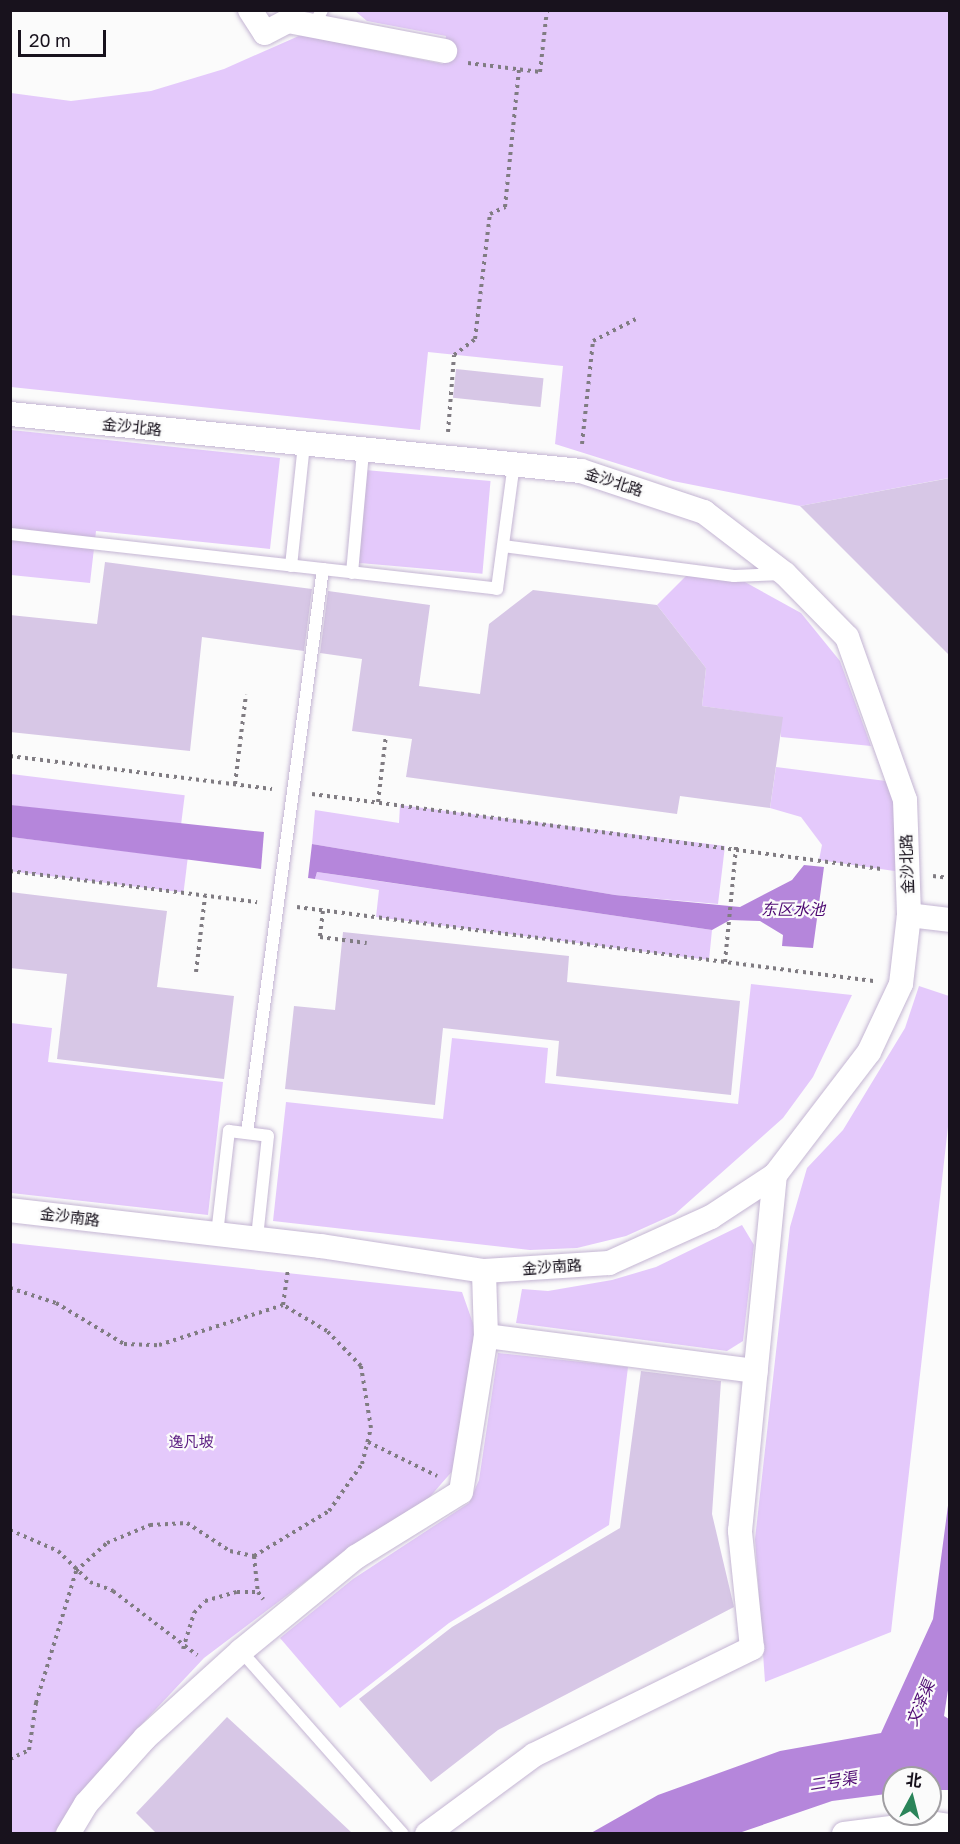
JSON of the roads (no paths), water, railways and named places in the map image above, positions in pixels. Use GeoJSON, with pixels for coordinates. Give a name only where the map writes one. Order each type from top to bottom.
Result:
{"type":"FeatureCollection","features":[{"type":"Feature","properties":{"kind":"street"},"geometry":{"type":"LineString","coordinates":[[250,10],[265,33],[288,21],[318,19],[445,51]]}},
{"type":"Feature","properties":{"kind":"street","name":"金沙北路"},"geometry":{"type":"LineString","coordinates":[[10,414],[581,471],[704,512],[785,574],[846,637],[879,714],[905,800],[909,915]]}},
{"type":"Feature","properties":{"kind":"street"},"geometry":{"type":"LineString","coordinates":[[909,915],[950,920]]}},
{"type":"Feature","properties":{"kind":"street","name":"金沙南路"},"geometry":{"type":"LineString","coordinates":[[10,1210],[257,1238],[484,1271],[609,1263],[711,1217],[775,1175],[868,1052],[901,984],[909,915]]}},
{"type":"Feature","properties":{"kind":"street"},"geometry":{"type":"LineString","coordinates":[[427,1833],[534,1755],[752,1648],[740,1531],[775,1175]]}},
{"type":"Feature","properties":{"kind":"street"},"geometry":{"type":"LineString","coordinates":[[68,1833],[86,1804],[145,1738],[241,1651],[356,1557],[461,1492],[486,1336],[484,1271]]}},
{"type":"Feature","properties":{"kind":"street"},"geometry":{"type":"LineString","coordinates":[[486,1336],[756,1371]]}},
{"type":"Feature","properties":{"kind":"street"},"geometry":{"type":"LineString","coordinates":[[844,1833],[930,1823],[950,1826]]}},
{"type":"Feature","properties":{"kind":"lane"},"geometry":{"type":"LineString","coordinates":[[291,566],[304,445]]}},
{"type":"Feature","properties":{"kind":"lane"},"geometry":{"type":"LineString","coordinates":[[352,573],[363,451]]}},
{"type":"Feature","properties":{"kind":"lane"},"geometry":{"type":"LineString","coordinates":[[10,534],[497,589],[514,464]]}},
{"type":"Feature","properties":{"kind":"lane"},"geometry":{"type":"LineString","coordinates":[[503,546],[734,576],[785,574]]}},
{"type":"Feature","properties":{"kind":"lane"},"geometry":{"type":"LineString","coordinates":[[247,1133],[323,569]]}},
{"type":"Feature","properties":{"kind":"lane"},"geometry":{"type":"LineString","coordinates":[[218,1234],[229,1131],[268,1136],[257,1238]]}},
{"type":"Feature","properties":{"kind":"lane"},"geometry":{"type":"LineString","coordinates":[[241,1651],[403,1833]]}},
{"type":"Feature","properties":{"kind":"water"},"geometry":{"type":"Polygon","coordinates":[[[11,805],[264,832],[261,869],[11,837],[11,805]]]}},
{"type":"Feature","properties":{"kind":"water","name":"东区水池"},"geometry":{"type":"Polygon","coordinates":[[[312,844],[615,895],[740,907],[792,880],[804,865],[824,867],[813,948],[782,946],[783,935],[760,921],[730,920],[712,930],[317,872],[315,879],[308,878],[312,844]]]}},
{"type":"Feature","properties":{"kind":"water"},"geometry":{"type":"Polygon","coordinates":[[[949,1498],[950,1677],[944,1716],[949,1719],[949,1790],[942,1790],[942,1766],[882,1766],[882,1795],[832,1801],[739,1833],[591,1833],[658,1795],[780,1751],[881,1733],[933,1619],[949,1498]]]}},
{"type":"Feature","properties":{"kind":"park label","name":"逸凡坡"},"geometry":{"type":"Point","coordinates":[191,1442]}},
{"type":"Feature","properties":{"kind":"water label","name":"文泽渠"},"geometry":{"type":"Point","coordinates":[920,1703]}},
{"type":"Feature","properties":{"kind":"water label","name":"二号渠"},"geometry":{"type":"Point","coordinates":[833,1781]}}]}
